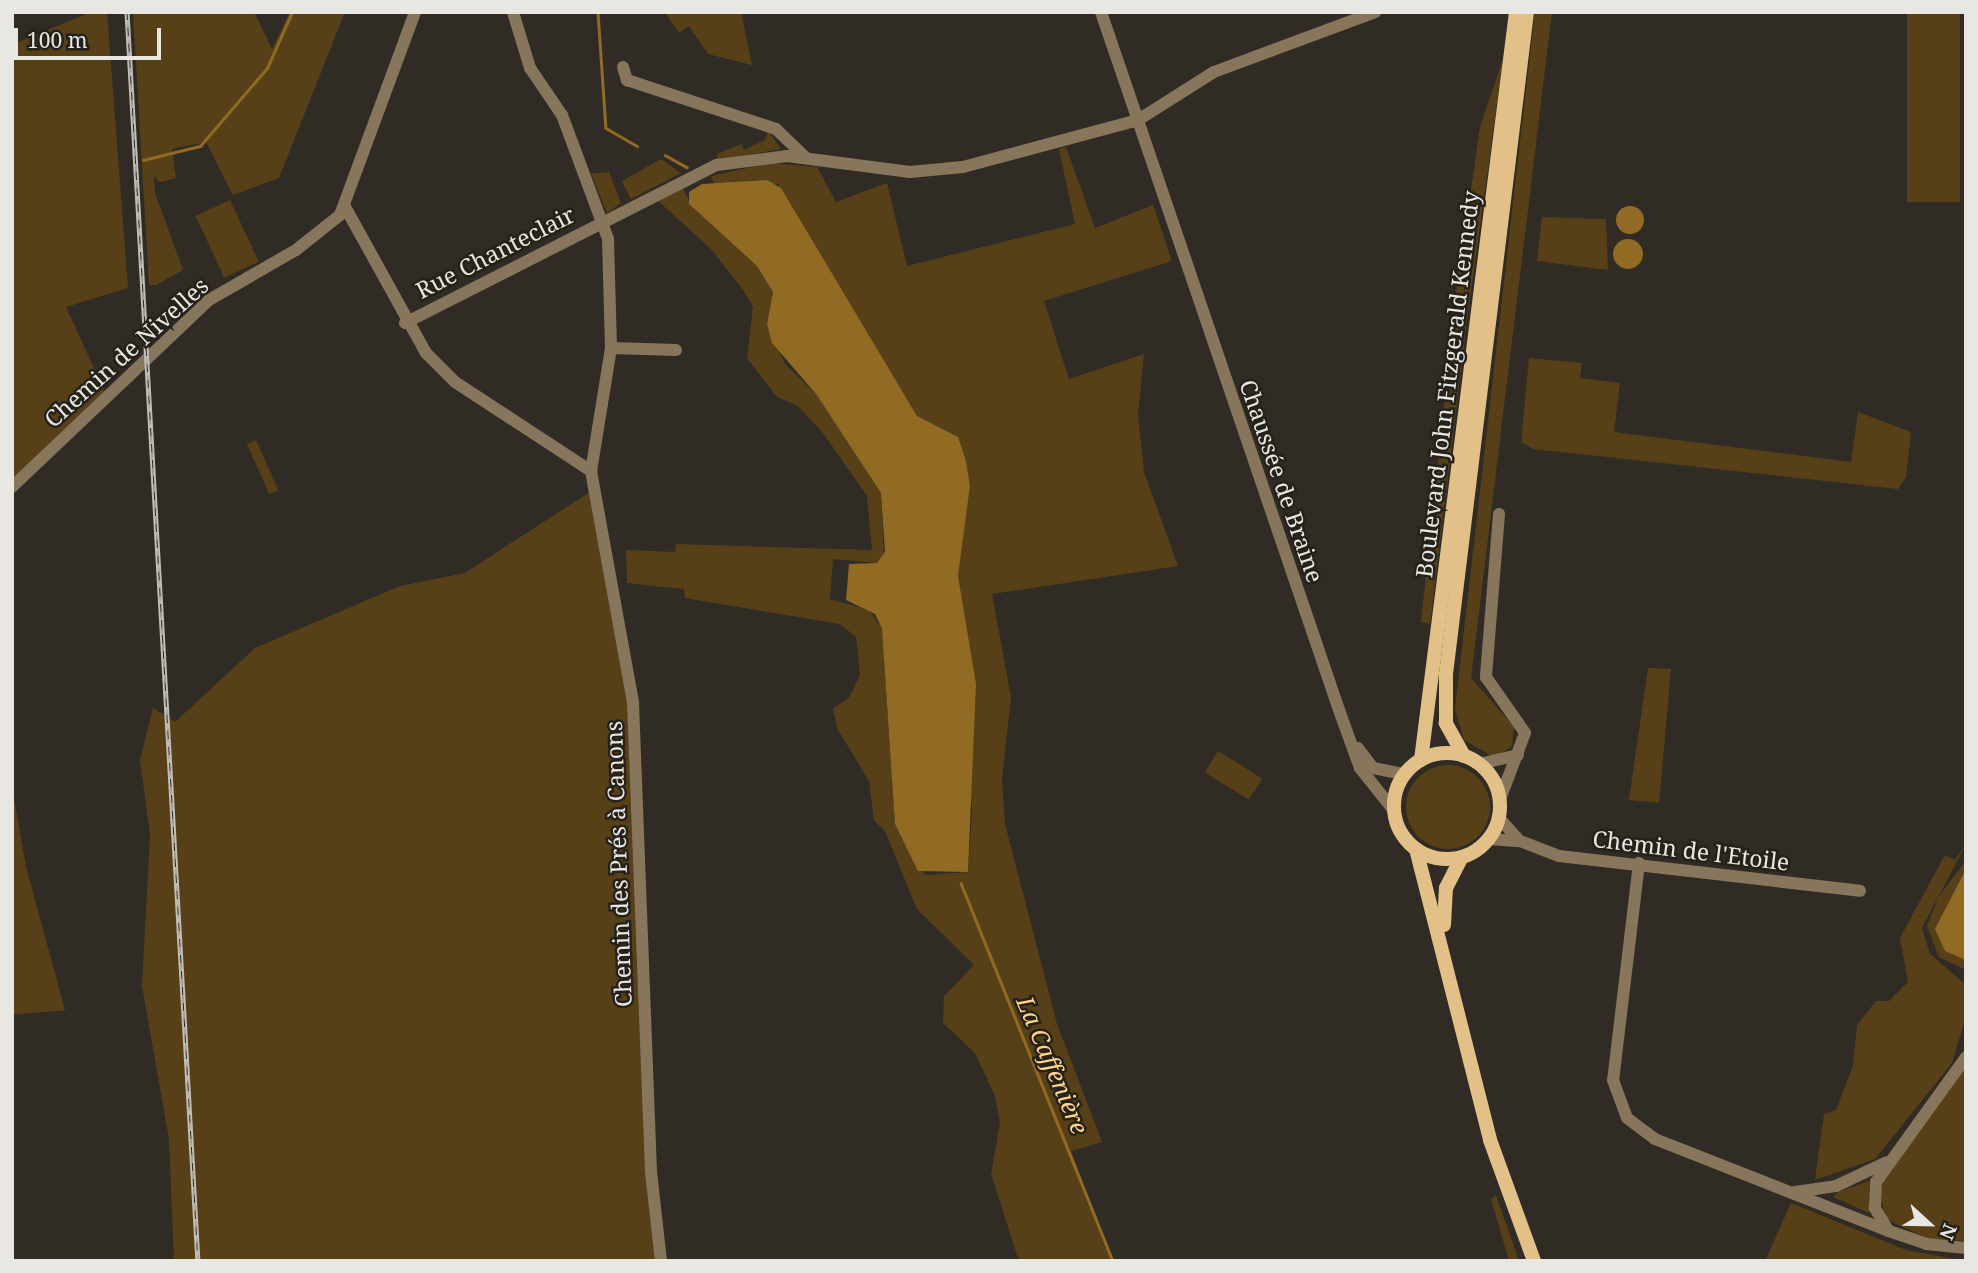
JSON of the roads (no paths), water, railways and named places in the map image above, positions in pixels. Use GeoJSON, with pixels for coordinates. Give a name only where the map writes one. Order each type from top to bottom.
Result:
{"type":"FeatureCollection","features":[{"type":"Feature","properties":{"kind":"main road","name":"Boulevard John Fitzgerald Kennedy"},"geometry":{"type":"LineString","coordinates":[[1421,760],[1516,12]]}},
{"type":"Feature","properties":{"kind":"main road","name":"Boulevard John Fitzgerald Kennedy"},"geometry":{"type":"LineString","coordinates":[[1464,756],[1446,723],[1446,684],[1527,12]]}},
{"type":"Feature","properties":{"kind":"main road"},"geometry":{"type":"LineString","coordinates":[[1443,937],[1446,888],[1461,858],[1489,839],[1499,818],[1500,799],[1479,764],[1464,756],[1421,760],[1405,774],[1395,812],[1416,849],[1443,937],[1477,1092],[1534,1261]]}},
{"type":"Feature","properties":{"kind":"main road"},"geometry":{"type":"LineString","coordinates":[[1416,849],[1442,859],[1461,858]]}},
{"type":"Feature","properties":{"kind":"street","name":"Chemin de Nivelles"},"geometry":{"type":"LineString","coordinates":[[12,487],[177,328],[224,290],[296,250],[332,223],[344,205],[415,12]]}},
{"type":"Feature","properties":{"kind":"street","name":"Chemin des Prés à Canons"},"geometry":{"type":"LineString","coordinates":[[513,12],[530,68],[562,115],[605,219],[611,348],[591,471],[633,703],[651,1171],[661,1261]]}},
{"type":"Feature","properties":{"kind":"street","name":"Chaussée de Braine"},"geometry":{"type":"LineString","coordinates":[[1101,12],[1360,768],[1395,812]]}},
{"type":"Feature","properties":{"kind":"street","name":"Rue Chanteclair"},"geometry":{"type":"LineString","coordinates":[[405,323],[605,219],[717,165],[805,157],[892,171],[943,170],[1138,120],[1214,72],[1375,12]]}},
{"type":"Feature","properties":{"kind":"street"},"geometry":{"type":"LineString","coordinates":[[623,67],[627,80],[776,129],[805,157]]}},
{"type":"Feature","properties":{"kind":"street","name":"Chaussée de Braine"},"geometry":{"type":"LineString","coordinates":[[1149,154],[1358,747],[1373,768],[1405,774]]}},
{"type":"Feature","properties":{"kind":"street"},"geometry":{"type":"LineString","coordinates":[[344,205],[361,226],[405,323],[455,382],[591,471]]}},
{"type":"Feature","properties":{"kind":"street"},"geometry":{"type":"LineString","coordinates":[[611,348],[676,350]]}},
{"type":"Feature","properties":{"kind":"street"},"geometry":{"type":"LineString","coordinates":[[1499,514],[1484,663],[1489,686],[1524,726],[1518,755],[1500,799]]}},
{"type":"Feature","properties":{"kind":"street"},"geometry":{"type":"LineString","coordinates":[[1479,764],[1518,755]]}},
{"type":"Feature","properties":{"kind":"street","name":"Chemin de l'Etoile"},"geometry":{"type":"LineString","coordinates":[[1499,818],[1520,841]]}},
{"type":"Feature","properties":{"kind":"street","name":"Chemin de l'Etoile"},"geometry":{"type":"LineString","coordinates":[[1489,839],[1520,841],[1559,856],[1639,863],[1860,891]]}},
{"type":"Feature","properties":{"kind":"street"},"geometry":{"type":"LineString","coordinates":[[1639,863],[1613,1080],[1620,1107],[1647,1135],[1889,1231],[1926,1244],[1966,1248]]}},
{"type":"Feature","properties":{"kind":"street"},"geometry":{"type":"LineString","coordinates":[[1889,1231],[1873,1195],[1888,1161],[1966,1057]]}},
{"type":"Feature","properties":{"kind":"street"},"geometry":{"type":"LineString","coordinates":[[1791,1192],[1836,1186],[1888,1161]]}},
{"type":"Feature","properties":{"kind":"waterway"},"geometry":{"type":"LineString","coordinates":[[143,160],[200,146],[267,68],[292,12]]}},
{"type":"Feature","properties":{"kind":"waterway"},"geometry":{"type":"LineString","coordinates":[[598,12],[606,128],[637,146]]}},
{"type":"Feature","properties":{"kind":"waterway"},"geometry":{"type":"LineString","coordinates":[[665,155],[687,167]]}},
{"type":"Feature","properties":{"kind":"waterway","name":"La Caffenière"},"geometry":{"type":"LineString","coordinates":[[961,883],[1113,1261]]}},
{"type":"Feature","properties":{"kind":"railway"},"geometry":{"type":"LineString","coordinates":[[127,12],[198,1261]]}}]}
